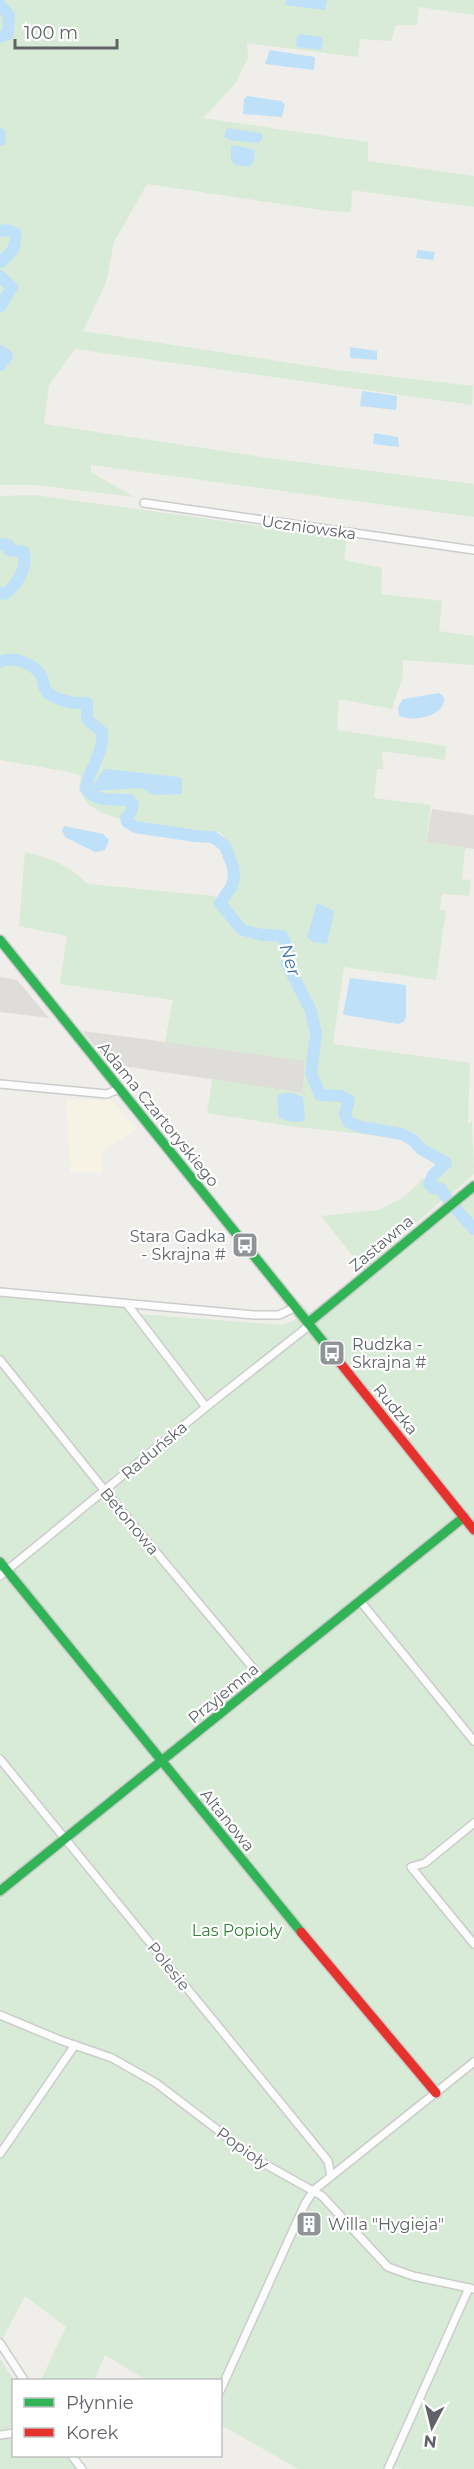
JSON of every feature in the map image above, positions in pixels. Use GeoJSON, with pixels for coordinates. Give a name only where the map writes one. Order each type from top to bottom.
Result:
{"type":"FeatureCollection","features":[{"type":"Feature","properties":{"kind":"street","name":"Uczniowska"},"geometry":{"type":"LineString","coordinates":[[144,503],[474,549]]}},
{"type":"Feature","properties":{"kind":"street","name":"Adama Czartoryskiego"},"geometry":{"type":"LineString","coordinates":[[0,940],[296,1307]]}},
{"type":"Feature","properties":{"kind":"street"},"geometry":{"type":"LineString","coordinates":[[0,1084],[107,1094],[119,1089]]}},
{"type":"Feature","properties":{"kind":"street","name":"Zastawna"},"geometry":{"type":"LineString","coordinates":[[309,1324],[474,1186]]}},
{"type":"Feature","properties":{"kind":"street"},"geometry":{"type":"LineString","coordinates":[[0,1292],[261,1316],[279,1315],[296,1307]]}},
{"type":"Feature","properties":{"kind":"street"},"geometry":{"type":"LineString","coordinates":[[127,1304],[206,1407]]}},
{"type":"Feature","properties":{"kind":"street","name":"Rudzka"},"geometry":{"type":"LineString","coordinates":[[296,1307],[474,1530]]}},
{"type":"Feature","properties":{"kind":"street","name":"Raduńska"},"geometry":{"type":"LineString","coordinates":[[3,1573],[309,1324]]}},
{"type":"Feature","properties":{"kind":"street","name":"Betonowa"},"geometry":{"type":"LineString","coordinates":[[0,1360],[105,1491],[263,1680]]}},
{"type":"Feature","properties":{"kind":"street","name":"Przyjemna"},"geometry":{"type":"LineString","coordinates":[[0,1891],[464,1517]]}},
{"type":"Feature","properties":{"kind":"street","name":"Altanowa"},"geometry":{"type":"LineString","coordinates":[[0,1562],[3,1573],[85,1664],[162,1761],[436,2093]]}},
{"type":"Feature","properties":{"kind":"street"},"geometry":{"type":"LineString","coordinates":[[361,1602],[474,1741]]}},
{"type":"Feature","properties":{"kind":"street","name":"Polesie"},"geometry":{"type":"LineString","coordinates":[[0,1759],[328,2161],[331,2176]]}},
{"type":"Feature","properties":{"kind":"street"},"geometry":{"type":"LineString","coordinates":[[474,1823],[425,1863],[411,1867],[474,1944]]}},
{"type":"Feature","properties":{"kind":"street","name":"Popioły"},"geometry":{"type":"LineString","coordinates":[[0,2015],[112,2058],[156,2083],[256,2159],[314,2190],[388,2267],[413,2276],[472,2288]]}},
{"type":"Feature","properties":{"kind":"street"},"geometry":{"type":"LineString","coordinates":[[0,2154],[75,2045]]}},
{"type":"Feature","properties":{"kind":"street"},"geometry":{"type":"LineString","coordinates":[[222,2387],[305,2204],[314,2190],[474,2062]]}},
{"type":"Feature","properties":{"kind":"street"},"geometry":{"type":"LineString","coordinates":[[399,2469],[389,2467],[472,2288]]}},
{"type":"Feature","properties":{"kind":"street"},"geometry":{"type":"LineString","coordinates":[[0,2343],[23,2379]]}},
{"type":"Feature","properties":{"kind":"street"},"geometry":{"type":"LineString","coordinates":[[73,2457],[82,2469]]}},
{"type":"Feature","properties":{"kind":"shaded area"},"geometry":{"type":"Polygon","coordinates":[[[432,809],[474,815],[474,849],[426,842],[432,809]]]}},
{"type":"Feature","properties":{"kind":"shaded area"},"geometry":{"type":"Polygon","coordinates":[[[0,977],[17,980],[49,1018],[0,1012],[0,977]]]}},
{"type":"Feature","properties":{"kind":"shaded area"},"geometry":{"type":"Polygon","coordinates":[[[82,1031],[305,1060],[303,1093],[110,1064],[82,1031]]]}},
{"type":"Feature","properties":{"kind":"shaded area"},"geometry":{"type":"Polygon","coordinates":[[[66,1099],[111,1100],[137,1129],[102,1151],[102,1173],[70,1172],[66,1099]]]}},
{"type":"Feature","properties":{"kind":"green space"},"geometry":{"type":"Polygon","coordinates":[[[0,0],[474,0],[474,15],[419,7],[417,25],[396,25],[391,41],[360,39],[358,57],[247,43],[248,58],[235,84],[203,118],[368,142],[368,161],[474,176],[474,207],[352,190],[351,212],[328,211],[147,184],[114,242],[106,283],[83,331],[336,370],[473,386],[472,405],[75,349],[49,385],[44,424],[276,459],[474,484],[474,517],[91,465],[91,472],[134,497],[35,485],[0,485],[0,0]]]}},
{"type":"Feature","properties":{"kind":"green space"},"geometry":{"type":"Polygon","coordinates":[[[34,495],[347,538],[344,560],[382,568],[381,594],[442,601],[439,631],[474,636],[474,665],[403,660],[403,676],[392,709],[339,699],[337,730],[446,746],[445,760],[382,751],[383,769],[377,769],[374,798],[431,805],[426,842],[465,848],[462,879],[471,880],[469,896],[442,894],[440,910],[446,911],[436,980],[344,967],[333,1044],[470,1063],[468,1124],[472,1121],[474,1174],[451,1194],[445,1186],[436,1185],[435,1180],[450,1166],[450,1160],[424,1146],[418,1137],[391,1127],[360,1122],[351,1118],[353,1098],[342,1093],[325,1091],[317,1078],[320,1034],[315,1009],[291,963],[292,949],[285,934],[265,932],[245,926],[226,903],[234,884],[236,866],[231,848],[219,832],[170,829],[117,818],[89,805],[79,789],[81,776],[0,760],[0,496],[34,495]]]}},
{"type":"Feature","properties":{"kind":"green space"},"geometry":{"type":"Polygon","coordinates":[[[25,852],[60,864],[88,884],[215,896],[217,906],[239,936],[278,942],[283,952],[282,965],[307,1015],[311,1050],[306,1075],[316,1098],[342,1102],[340,1118],[344,1126],[373,1135],[288,1126],[207,1113],[212,1079],[303,1093],[305,1061],[165,1042],[173,1000],[60,984],[67,936],[19,926],[25,852]]]}},
{"type":"Feature","properties":{"kind":"green space","name":"Las Popioły"},"geometry":{"type":"Polygon","coordinates":[[[423,1178],[429,1192],[438,1194],[442,1200],[371,1263],[474,1180],[474,2469],[402,2469],[387,2464],[384,2469],[298,2469],[222,2426],[222,2379],[144,2379],[105,2355],[94,2379],[41,2379],[66,2327],[25,2296],[2,2340],[0,2337],[0,1295],[123,1307],[132,1317],[138,1314],[283,1325],[296,1319],[292,1314],[300,1317],[307,1314],[298,1300],[310,1313],[364,1270],[321,1216],[378,1210],[404,1197],[423,1178]]]}},
{"type":"Feature","properties":{"kind":"green space"},"geometry":{"type":"Polygon","coordinates":[[[0,2359],[13,2379],[12,2428],[0,2430],[0,2359]]]}},
{"type":"Feature","properties":{"kind":"green space"},"geometry":{"type":"Polygon","coordinates":[[[12,2436],[12,2457],[69,2457],[77,2469],[0,2469],[0,2438],[12,2436]]]}},
{"type":"Feature","properties":{"kind":"water"},"geometry":{"type":"Polygon","coordinates":[[[286,0],[327,0],[325,10],[285,5],[286,0]]]}},
{"type":"Feature","properties":{"kind":"water"},"geometry":{"type":"Polygon","coordinates":[[[300,34],[321,37],[323,40],[321,50],[296,47],[297,37],[300,34]]]}},
{"type":"Feature","properties":{"kind":"water"},"geometry":{"type":"Polygon","coordinates":[[[270,50],[315,57],[314,70],[265,64],[270,50]]]}},
{"type":"Feature","properties":{"kind":"water"},"geometry":{"type":"Polygon","coordinates":[[[247,96],[281,101],[285,104],[282,117],[243,114],[244,99],[247,96]]]}},
{"type":"Feature","properties":{"kind":"water"},"geometry":{"type":"Polygon","coordinates":[[[227,128],[261,133],[263,137],[259,143],[230,140],[224,137],[227,128]]]}},
{"type":"Feature","properties":{"kind":"water"},"geometry":{"type":"Polygon","coordinates":[[[234,145],[255,150],[254,160],[250,167],[236,165],[231,161],[231,147],[234,145]]]}},
{"type":"Feature","properties":{"kind":"water"},"geometry":{"type":"Polygon","coordinates":[[[418,250],[435,252],[433,260],[417,258],[418,250]]]}},
{"type":"Feature","properties":{"kind":"water"},"geometry":{"type":"Polygon","coordinates":[[[350,347],[377,351],[377,360],[350,358],[350,347]]]}},
{"type":"Feature","properties":{"kind":"water"},"geometry":{"type":"Polygon","coordinates":[[[362,391],[397,396],[396,410],[360,406],[362,391]]]}},
{"type":"Feature","properties":{"kind":"water"},"geometry":{"type":"Polygon","coordinates":[[[374,433],[398,437],[399,447],[373,444],[374,433]]]}},
{"type":"Feature","properties":{"kind":"water"},"geometry":{"type":"Polygon","coordinates":[[[439,693],[444,697],[443,704],[434,713],[420,718],[399,716],[398,707],[403,699],[439,693]]]}},
{"type":"Feature","properties":{"kind":"water"},"geometry":{"type":"Polygon","coordinates":[[[103,770],[178,777],[182,779],[182,794],[154,795],[141,788],[95,791],[93,786],[103,770]]]}},
{"type":"Feature","properties":{"kind":"water"},"geometry":{"type":"Polygon","coordinates":[[[64,826],[103,834],[109,840],[105,850],[95,852],[65,837],[62,830],[64,826]]]}},
{"type":"Feature","properties":{"kind":"water"},"geometry":{"type":"Polygon","coordinates":[[[317,903],[334,911],[327,944],[313,942],[307,938],[317,903]]]}},
{"type":"Feature","properties":{"kind":"water"},"geometry":{"type":"Polygon","coordinates":[[[350,978],[406,985],[406,1018],[403,1022],[398,1024],[343,1014],[350,978]]]}},
{"type":"Feature","properties":{"kind":"water"},"geometry":{"type":"Polygon","coordinates":[[[279,1094],[303,1097],[305,1121],[291,1122],[279,1118],[277,1100],[279,1094]]]}},
{"type":"Feature","properties":{"kind":"waterway","name":"Ner"},"geometry":{"type":"LineString","coordinates":[[0,5],[9,15],[8,34],[0,37]]}},
{"type":"Feature","properties":{"kind":"waterway","name":"Ner"},"geometry":{"type":"LineString","coordinates":[[0,134],[0,140]]}},
{"type":"Feature","properties":{"kind":"waterway","name":"Ner"},"geometry":{"type":"LineString","coordinates":[[0,231],[7,230],[15,233],[12,250],[0,262]]}},
{"type":"Feature","properties":{"kind":"waterway","name":"Ner"},"geometry":{"type":"LineString","coordinates":[[0,276],[12,287],[0,307]]}},
{"type":"Feature","properties":{"kind":"waterway","name":"Ner"},"geometry":{"type":"LineString","coordinates":[[0,351],[7,356],[0,365]]}},
{"type":"Feature","properties":{"kind":"waterway","name":"Ner"},"geometry":{"type":"LineString","coordinates":[[0,544],[8,545],[9,550],[24,552],[25,558],[23,570],[17,581],[4,594],[0,593]]}},
{"type":"Feature","properties":{"kind":"waterway","name":"Ner"},"geometry":{"type":"LineString","coordinates":[[0,662],[5,660],[23,662],[39,672],[45,689],[50,694],[65,701],[87,703],[87,719],[102,732],[102,740],[86,789],[100,798],[129,800],[133,804],[126,818],[127,822],[135,827],[213,837],[225,846],[234,876],[232,886],[220,903],[242,930],[263,935],[282,936],[288,950],[287,964],[311,1011],[316,1034],[311,1073],[320,1095],[341,1096],[349,1100],[345,1114],[348,1122],[361,1127],[402,1134],[414,1141],[421,1149],[446,1163],[433,1175],[429,1184],[433,1188],[441,1189],[474,1229]]}},
{"type":"Feature","properties":{"kind":"traffic: fast"},"geometry":{"type":"LineString","coordinates":[[0,940],[337,1359]]}},
{"type":"Feature","properties":{"kind":"traffic: fast"},"geometry":{"type":"LineString","coordinates":[[308,1323],[474,1186]]}},
{"type":"Feature","properties":{"kind":"traffic: fast"},"geometry":{"type":"LineString","coordinates":[[0,1891],[464,1517]]}},
{"type":"Feature","properties":{"kind":"traffic: fast"},"geometry":{"type":"LineString","coordinates":[[0,1562],[301,1932]]}},
{"type":"Feature","properties":{"kind":"traffic: jam"},"geometry":{"type":"LineString","coordinates":[[337,1359],[474,1530]]}},
{"type":"Feature","properties":{"kind":"traffic: jam"},"geometry":{"type":"LineString","coordinates":[[301,1932],[436,2093]]}},
{"type":"Feature","properties":{"kind":"place","name":"Stara Gadka - Skrajna #"},"geometry":{"type":"Point","coordinates":[245,1245]}},
{"type":"Feature","properties":{"kind":"place","name":"Rudzka - Skrajna #"},"geometry":{"type":"Point","coordinates":[332,1353]}},
{"type":"Feature","properties":{"kind":"place","name":"Willa \"Hygieja\""},"geometry":{"type":"Point","coordinates":[309,2224]}}]}
